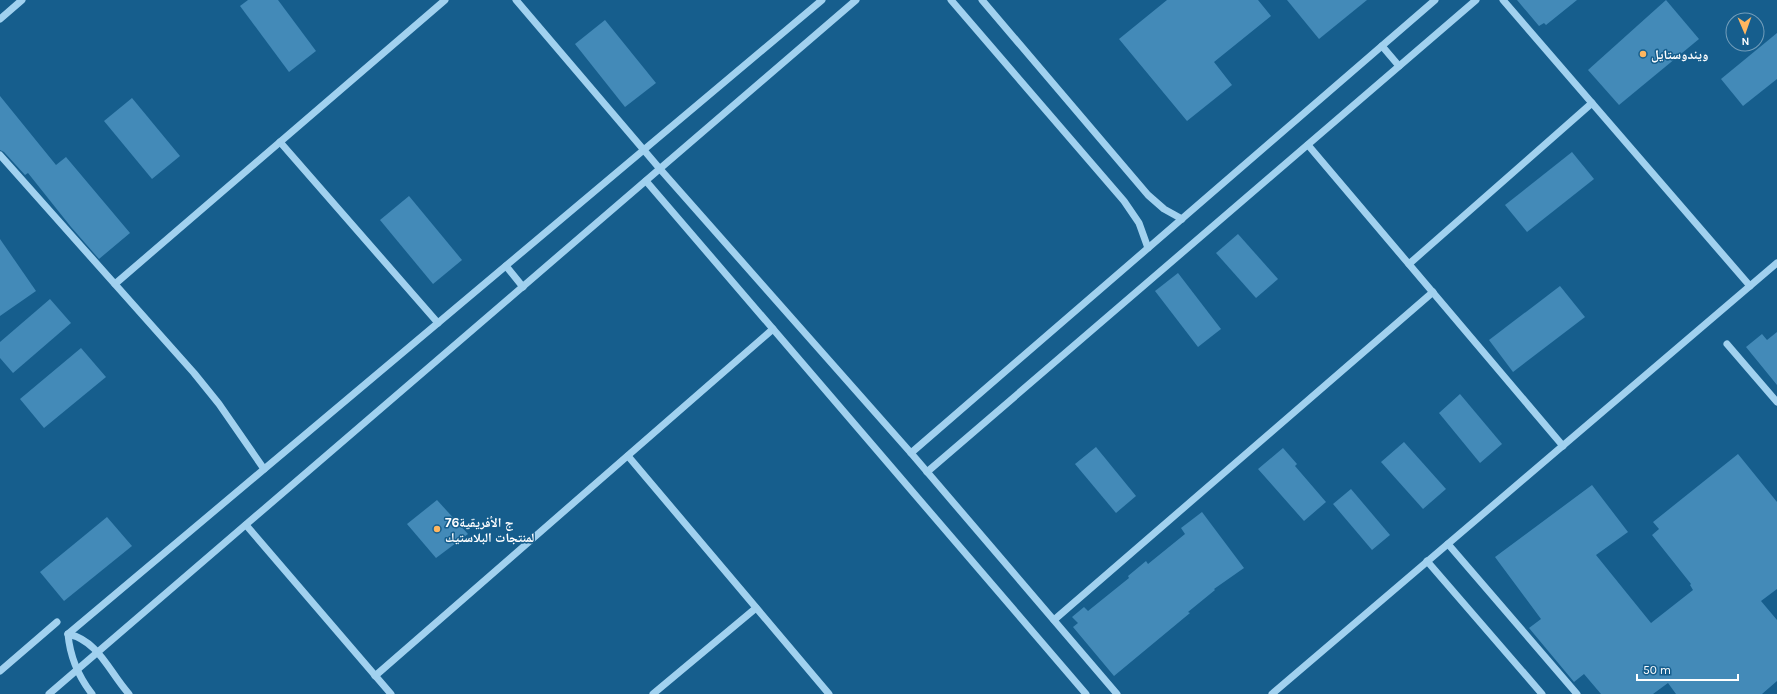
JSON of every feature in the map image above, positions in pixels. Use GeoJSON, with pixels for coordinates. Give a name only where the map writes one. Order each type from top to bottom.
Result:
{"type":"FeatureCollection","features":[{"type":"Feature","properties":{"kind":"street"},"geometry":{"type":"LineString","coordinates":[[0,19],[22,0]]}},
{"type":"Feature","properties":{"kind":"street"},"geometry":{"type":"LineString","coordinates":[[115,284],[445,0]]}},
{"type":"Feature","properties":{"kind":"street"},"geometry":{"type":"LineString","coordinates":[[516,0],[660,169],[911,453],[1117,694]]}},
{"type":"Feature","properties":{"kind":"street"},"geometry":{"type":"LineString","coordinates":[[68,634],[822,0]]}},
{"type":"Feature","properties":{"kind":"street"},"geometry":{"type":"LineString","coordinates":[[49,694],[856,0]]}},
{"type":"Feature","properties":{"kind":"street"},"geometry":{"type":"LineString","coordinates":[[951,0],[1124,202],[1139,223],[1148,248]]}},
{"type":"Feature","properties":{"kind":"street"},"geometry":{"type":"LineString","coordinates":[[982,0],[1148,195],[1164,209],[1182,218]]}},
{"type":"Feature","properties":{"kind":"street"},"geometry":{"type":"LineString","coordinates":[[911,453],[1435,0]]}},
{"type":"Feature","properties":{"kind":"street"},"geometry":{"type":"LineString","coordinates":[[927,472],[1476,0]]}},
{"type":"Feature","properties":{"kind":"street"},"geometry":{"type":"LineString","coordinates":[[1503,0],[1750,286]]}},
{"type":"Feature","properties":{"kind":"street"},"geometry":{"type":"LineString","coordinates":[[1382,46],[1399,66]]}},
{"type":"Feature","properties":{"kind":"street"},"geometry":{"type":"LineString","coordinates":[[1409,264],[1592,103]]}},
{"type":"Feature","properties":{"kind":"street"},"geometry":{"type":"LineString","coordinates":[[280,142],[438,323]]}},
{"type":"Feature","properties":{"kind":"street"},"geometry":{"type":"LineString","coordinates":[[1308,145],[1563,446]]}},
{"type":"Feature","properties":{"kind":"street"},"geometry":{"type":"LineString","coordinates":[[0,155],[194,373],[219,404],[264,469]]}},
{"type":"Feature","properties":{"kind":"street"},"geometry":{"type":"LineString","coordinates":[[646,181],[1086,694]]}},
{"type":"Feature","properties":{"kind":"street"},"geometry":{"type":"LineString","coordinates":[[1272,694],[1777,263]]}},
{"type":"Feature","properties":{"kind":"street"},"geometry":{"type":"LineString","coordinates":[[506,266],[523,287]]}},
{"type":"Feature","properties":{"kind":"street"},"geometry":{"type":"LineString","coordinates":[[1054,620],[1433,292]]}},
{"type":"Feature","properties":{"kind":"street"},"geometry":{"type":"LineString","coordinates":[[375,676],[773,329]]}},
{"type":"Feature","properties":{"kind":"street"},"geometry":{"type":"LineString","coordinates":[[1727,344],[1777,402]]}},
{"type":"Feature","properties":{"kind":"street"},"geometry":{"type":"LineString","coordinates":[[628,456],[829,694]]}},
{"type":"Feature","properties":{"kind":"street"},"geometry":{"type":"LineString","coordinates":[[246,525],[391,694]]}},
{"type":"Feature","properties":{"kind":"street"},"geometry":{"type":"LineString","coordinates":[[1448,544],[1577,694]]}},
{"type":"Feature","properties":{"kind":"street"},"geometry":{"type":"LineString","coordinates":[[1427,561],[1542,694]]}},
{"type":"Feature","properties":{"kind":"street"},"geometry":{"type":"LineString","coordinates":[[653,694],[756,608]]}},
{"type":"Feature","properties":{"kind":"street"},"geometry":{"type":"LineString","coordinates":[[0,671],[57,622]]}},
{"type":"Feature","properties":{"kind":"street"},"geometry":{"type":"LineString","coordinates":[[68,634],[83,639],[99,652],[115,677],[129,694]]}},
{"type":"Feature","properties":{"kind":"street"},"geometry":{"type":"LineString","coordinates":[[68,634],[69,647],[76,670],[92,694]]}},
{"type":"Feature","properties":{"kind":"building"},"geometry":{"type":"Polygon","coordinates":[[[248,0],[278,0],[316,51],[289,72],[240,6],[248,0]]]}},
{"type":"Feature","properties":{"kind":"building"},"geometry":{"type":"Polygon","coordinates":[[[1167,0],[1258,0],[1271,16],[1214,62],[1232,85],[1187,121],[1119,39],[1167,0]]]}},
{"type":"Feature","properties":{"kind":"building"},"geometry":{"type":"Polygon","coordinates":[[[1287,0],[1367,0],[1319,39],[1287,0]]]}},
{"type":"Feature","properties":{"kind":"building"},"geometry":{"type":"Polygon","coordinates":[[[1517,0],[1577,0],[1546,25],[1544,23],[1539,26],[1517,0]]]}},
{"type":"Feature","properties":{"kind":"building","name":"ويندوستايل"},"geometry":{"type":"Polygon","coordinates":[[[1666,0],[1699,39],[1619,105],[1588,70],[1666,0]]]}},
{"type":"Feature","properties":{"kind":"building"},"geometry":{"type":"Polygon","coordinates":[[[605,20],[656,83],[625,107],[575,44],[605,20]]]}},
{"type":"Feature","properties":{"kind":"building"},"geometry":{"type":"Polygon","coordinates":[[[1777,33],[1777,79],[1743,106],[1721,79],[1754,52],[1765,52],[1765,43],[1777,33]]]}},
{"type":"Feature","properties":{"kind":"building"},"geometry":{"type":"Polygon","coordinates":[[[0,96],[56,165],[66,157],[130,233],[99,259],[71,227],[28,173],[25,175],[4,152],[0,150],[0,96]]]}},
{"type":"Feature","properties":{"kind":"building"},"geometry":{"type":"Polygon","coordinates":[[[132,98],[180,156],[152,179],[104,121],[132,98]]]}},
{"type":"Feature","properties":{"kind":"building"},"geometry":{"type":"Polygon","coordinates":[[[1572,152],[1594,179],[1527,232],[1505,205],[1572,152]]]}},
{"type":"Feature","properties":{"kind":"building"},"geometry":{"type":"Polygon","coordinates":[[[409,196],[462,260],[433,284],[380,220],[409,196]]]}},
{"type":"Feature","properties":{"kind":"building"},"geometry":{"type":"Polygon","coordinates":[[[1238,234],[1278,279],[1256,298],[1216,253],[1238,234]]]}},
{"type":"Feature","properties":{"kind":"building"},"geometry":{"type":"Polygon","coordinates":[[[0,239],[36,291],[0,316],[0,239]]]}},
{"type":"Feature","properties":{"kind":"building"},"geometry":{"type":"Polygon","coordinates":[[[1178,273],[1221,329],[1198,347],[1155,291],[1178,273]]]}},
{"type":"Feature","properties":{"kind":"building"},"geometry":{"type":"Polygon","coordinates":[[[1560,286],[1585,317],[1513,372],[1489,340],[1560,286]]]}},
{"type":"Feature","properties":{"kind":"building"},"geometry":{"type":"Polygon","coordinates":[[[50,299],[71,323],[13,373],[0,358],[0,342],[50,299]]]}},
{"type":"Feature","properties":{"kind":"building"},"geometry":{"type":"Polygon","coordinates":[[[1777,332],[1777,385],[1746,347],[1762,334],[1767,340],[1777,332]]]}},
{"type":"Feature","properties":{"kind":"building"},"geometry":{"type":"Polygon","coordinates":[[[81,348],[106,377],[44,428],[20,399],[81,348]]]}},
{"type":"Feature","properties":{"kind":"building"},"geometry":{"type":"Polygon","coordinates":[[[1460,394],[1502,444],[1480,463],[1439,413],[1460,394]]]}},
{"type":"Feature","properties":{"kind":"building"},"geometry":{"type":"Polygon","coordinates":[[[1404,442],[1446,489],[1423,509],[1381,462],[1404,442]]]}},
{"type":"Feature","properties":{"kind":"building"},"geometry":{"type":"Polygon","coordinates":[[[1096,447],[1136,496],[1116,513],[1075,464],[1096,447]]]}},
{"type":"Feature","properties":{"kind":"building"},"geometry":{"type":"Polygon","coordinates":[[[1283,448],[1297,464],[1295,466],[1326,502],[1304,521],[1258,469],[1283,448]]]}},
{"type":"Feature","properties":{"kind":"building"},"geometry":{"type":"Polygon","coordinates":[[[1738,454],[1777,502],[1777,589],[1761,601],[1777,620],[1777,681],[1762,694],[1676,694],[1668,683],[1653,694],[1601,694],[1584,674],[1574,682],[1529,628],[1541,619],[1495,557],[1592,485],[1628,532],[1596,555],[1651,623],[1693,590],[1690,585],[1691,584],[1652,535],[1659,529],[1653,522],[1738,454]]]}},
{"type":"Feature","properties":{"kind":"building"},"geometry":{"type":"Polygon","coordinates":[[[1351,489],[1390,535],[1372,550],[1333,504],[1351,489]]]}},
{"type":"Feature","properties":{"kind":"building","name":"76ج الأفريقية لمنتجات البلاستيك"},"geometry":{"type":"Polygon","coordinates":[[[437,500],[468,534],[436,558],[407,524],[437,500]]]}},
{"type":"Feature","properties":{"kind":"building"},"geometry":{"type":"Polygon","coordinates":[[[1202,512],[1244,568],[1214,589],[1215,590],[1188,612],[1190,613],[1114,676],[1073,627],[1078,623],[1072,617],[1084,607],[1088,611],[1129,578],[1128,576],[1146,561],[1148,564],[1185,534],[1181,528],[1202,512]]]}},
{"type":"Feature","properties":{"kind":"building"},"geometry":{"type":"Polygon","coordinates":[[[107,517],[132,546],[64,601],[40,572],[107,517]]]}},
{"type":"Feature","properties":{"kind":"place","name":"ويندوستايل"},"geometry":{"type":"Point","coordinates":[1643,54]}},
{"type":"Feature","properties":{"kind":"place","name":"76ج الأفريقية لمنتجات البلاستيك"},"geometry":{"type":"Point","coordinates":[437,529]}}]}
